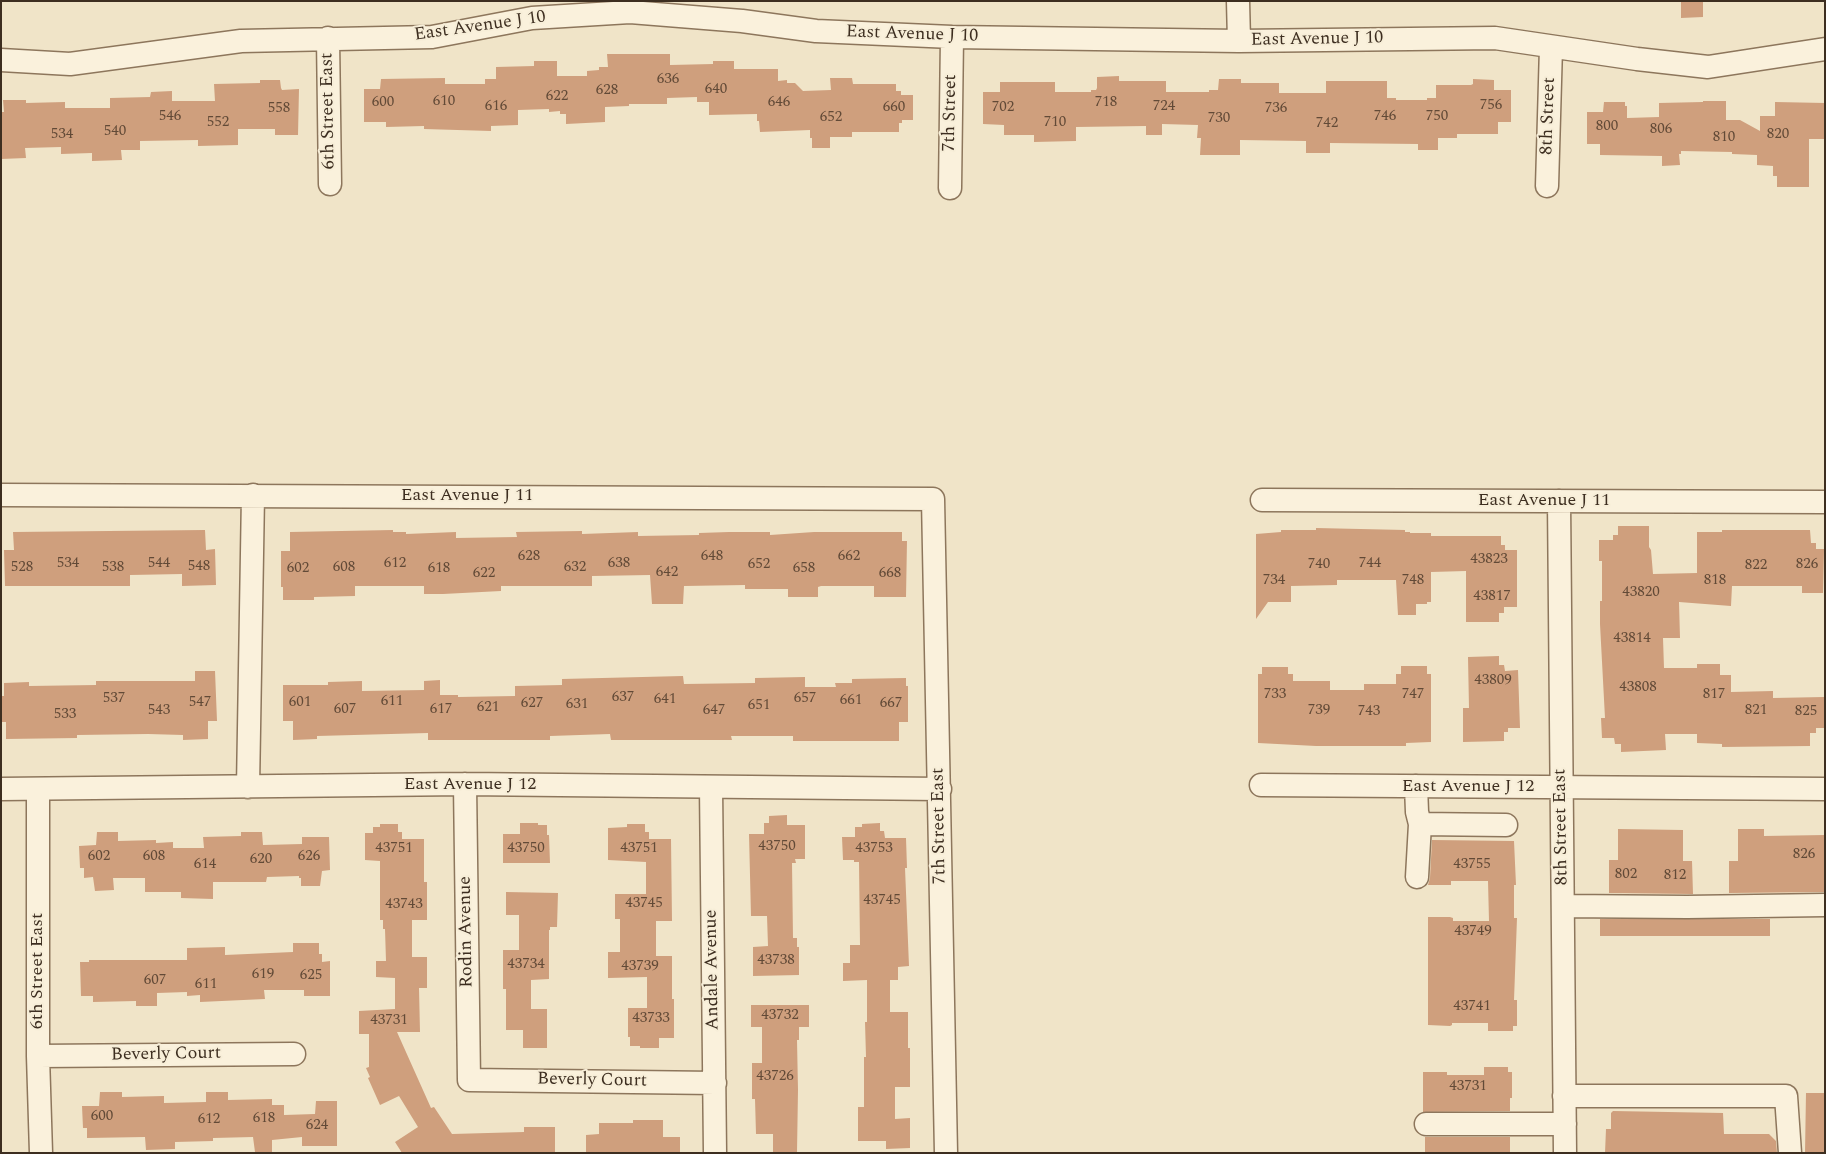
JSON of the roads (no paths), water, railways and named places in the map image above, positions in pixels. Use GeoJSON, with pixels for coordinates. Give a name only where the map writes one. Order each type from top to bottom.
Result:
{"type":"FeatureCollection","features":[{"type":"Feature","properties":{"kind":"street"},"geometry":{"type":"LineString","coordinates":[[1238,1],[1239,41]]}},
{"type":"Feature","properties":{"kind":"street","name":"East Avenue J 10"},"geometry":{"type":"LineString","coordinates":[[1,60],[70,64],[241,41],[432,37],[532,10],[630,12],[742,21],[816,31],[952,37],[1239,41],[1496,38],[1708,67],[1825,49]]}},
{"type":"Feature","properties":{"kind":"street","name":"7th Street"},"geometry":{"type":"LineString","coordinates":[[950,188],[952,37]]}},
{"type":"Feature","properties":{"kind":"street","name":"6th Street East"},"geometry":{"type":"LineString","coordinates":[[328,38],[330,184]]}},
{"type":"Feature","properties":{"kind":"street","name":"8th Street"},"geometry":{"type":"LineString","coordinates":[[1547,186],[1551,46]]}},
{"type":"Feature","properties":{"kind":"street","name":"East Avenue J 11"},"geometry":{"type":"LineString","coordinates":[[1,495],[933,499]]}},
{"type":"Feature","properties":{"kind":"street"},"geometry":{"type":"LineString","coordinates":[[248,787],[254,495]]}},
{"type":"Feature","properties":{"kind":"street","name":"7th Street East"},"geometry":{"type":"LineString","coordinates":[[933,499],[946,1153]]}},
{"type":"Feature","properties":{"kind":"street","name":"East Avenue J 11"},"geometry":{"type":"LineString","coordinates":[[1262,500],[1825,502]]}},
{"type":"Feature","properties":{"kind":"street","name":"8th Street East"},"geometry":{"type":"LineString","coordinates":[[1559,501],[1565,1153]]}},
{"type":"Feature","properties":{"kind":"street","name":"East Avenue J 12"},"geometry":{"type":"LineString","coordinates":[[1,788],[465,784],[940,788]]}},
{"type":"Feature","properties":{"kind":"street","name":"Rodin Avenue"},"geometry":{"type":"LineString","coordinates":[[465,784],[469,1080]]}},
{"type":"Feature","properties":{"kind":"street","name":"East Avenue J 12"},"geometry":{"type":"LineString","coordinates":[[1261,785],[1825,789]]}},
{"type":"Feature","properties":{"kind":"street"},"geometry":{"type":"LineString","coordinates":[[1416,786],[1417,812],[1420,824],[1417,877]]}},
{"type":"Feature","properties":{"kind":"street","name":"Andale Avenue"},"geometry":{"type":"LineString","coordinates":[[711,787],[715,1153]]}},
{"type":"Feature","properties":{"kind":"street","name":"6th Street East"},"geometry":{"type":"LineString","coordinates":[[38,789],[38,1056],[41,1153]]}},
{"type":"Feature","properties":{"kind":"street"},"geometry":{"type":"LineString","coordinates":[[1420,824],[1506,825]]}},
{"type":"Feature","properties":{"kind":"street"},"geometry":{"type":"LineString","coordinates":[[1562,906],[1825,905]]}},
{"type":"Feature","properties":{"kind":"street","name":"Beverly Court"},"geometry":{"type":"LineString","coordinates":[[38,1056],[294,1054]]}},
{"type":"Feature","properties":{"kind":"street","name":"Beverly Court"},"geometry":{"type":"LineString","coordinates":[[469,1080],[714,1083]]}},
{"type":"Feature","properties":{"kind":"street"},"geometry":{"type":"LineString","coordinates":[[1564,1096],[1786,1096],[1790,1153]]}},
{"type":"Feature","properties":{"kind":"street"},"geometry":{"type":"LineString","coordinates":[[1426,1124],[1565,1124]]}}]}
